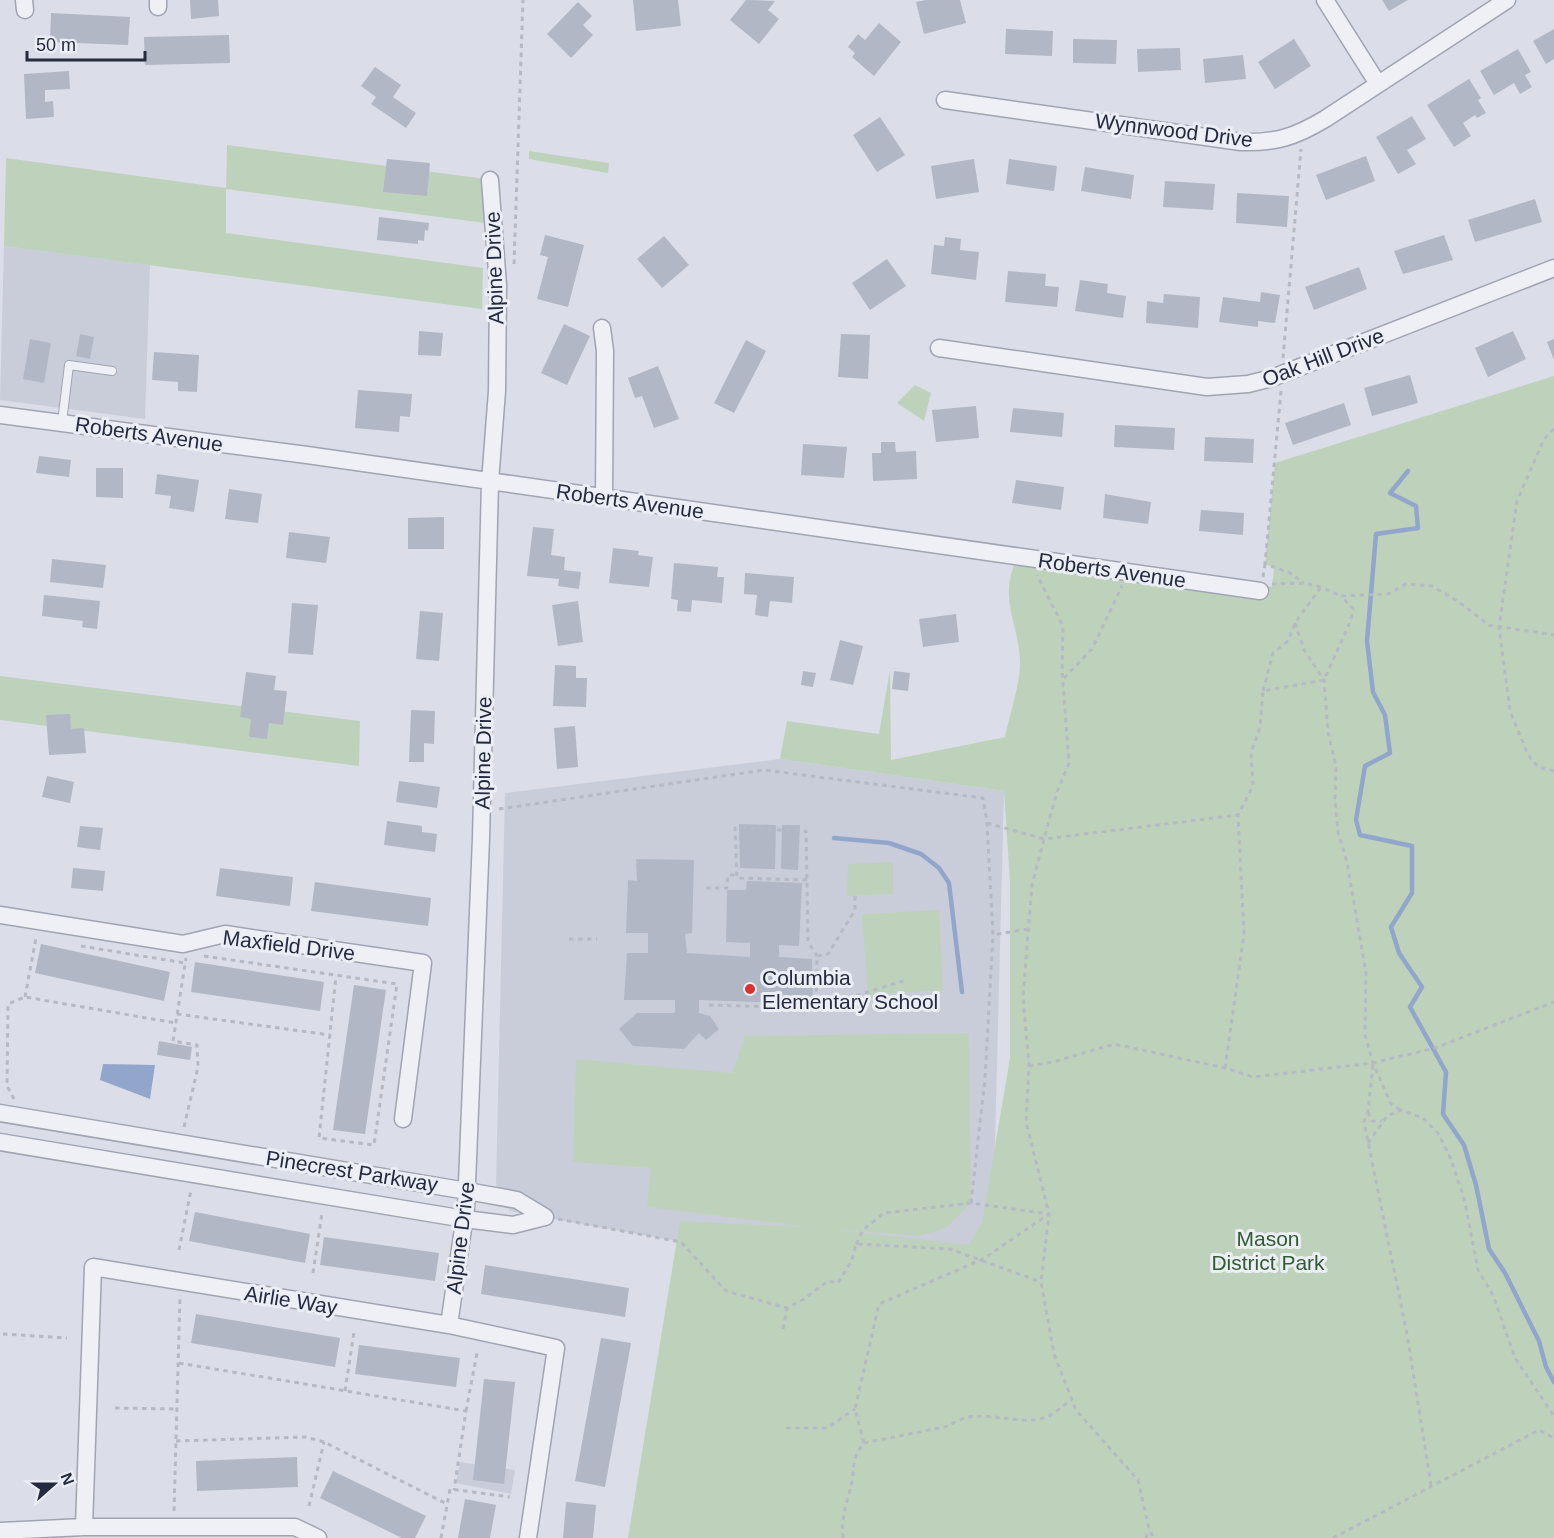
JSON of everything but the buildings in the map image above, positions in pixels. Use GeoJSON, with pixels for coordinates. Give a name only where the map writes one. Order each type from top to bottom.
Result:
{"type":"FeatureCollection","features":[{"type":"Feature","properties":{"kind":"street"},"geometry":{"type":"LineString","coordinates":[[1325,0],[1378,84]]}},
{"type":"Feature","properties":{"kind":"street","name":"Wynnwood Drive"},"geometry":{"type":"LineString","coordinates":[[945,100],[1258,142],[1298,135],[1507,0]]}},
{"type":"Feature","properties":{"kind":"street","name":"Alpine Drive"},"geometry":{"type":"LineString","coordinates":[[448,1325],[465,1219],[467,1191],[481,838],[490,482],[497,391],[498,285],[490,180]]}},
{"type":"Feature","properties":{"kind":"street","name":"Oak Hill Drive"},"geometry":{"type":"LineString","coordinates":[[939,348],[1208,387],[1248,384],[1272,378],[1554,268]]}},
{"type":"Feature","properties":{"kind":"street"},"geometry":{"type":"LineString","coordinates":[[602,328],[604,497]]}},
{"type":"Feature","properties":{"kind":"street","name":"Roberts Avenue"},"geometry":{"type":"LineString","coordinates":[[0,415],[604,497],[1127,573],[1261,585]]}},
{"type":"Feature","properties":{"kind":"street","name":"Maxfield Drive"},"geometry":{"type":"LineString","coordinates":[[0,915],[183,944],[225,934],[423,963],[403,1119]]}},
{"type":"Feature","properties":{"kind":"street","name":"Pinecrest Parkway"},"geometry":{"type":"LineString","coordinates":[[0,1113],[517,1200],[545,1217]]}},
{"type":"Feature","properties":{"kind":"street","name":"Pinecrest Parkway"},"geometry":{"type":"LineString","coordinates":[[0,1142],[465,1219],[513,1225],[545,1217]]}},
{"type":"Feature","properties":{"kind":"street","name":"Airlie Way"},"geometry":{"type":"LineString","coordinates":[[84,1527],[93,1267],[448,1325],[556,1348],[528,1538]]}},
{"type":"Feature","properties":{"kind":"street"},"geometry":{"type":"LineString","coordinates":[[0,1531],[84,1527],[295,1527],[318,1538]]}},
{"type":"Feature","properties":{"kind":"lane"},"geometry":{"type":"LineString","coordinates":[[62,422],[69,365],[112,371]]}},
{"type":"Feature","properties":{"kind":"path"},"geometry":{"type":"LineString","coordinates":[[514,272],[523,0]]}},
{"type":"Feature","properties":{"kind":"path"},"geometry":{"type":"LineString","coordinates":[[1554,429],[1544,439],[1517,501],[1499,627],[1510,711],[1528,755],[1538,767],[1554,771]]}},
{"type":"Feature","properties":{"kind":"path"},"geometry":{"type":"LineString","coordinates":[[1027,558],[1063,626],[1063,678],[1070,763],[1057,792],[1032,885],[1023,997],[1029,1065],[1026,1122],[1049,1214],[1041,1282],[1054,1354],[1076,1410],[1138,1480],[1149,1529],[1154,1538]]}},
{"type":"Feature","properties":{"kind":"path"},"geometry":{"type":"LineString","coordinates":[[1265,564],[1261,586],[1280,582],[1322,587],[1341,596],[1353,609],[1351,620],[1324,680],[1328,732],[1336,766],[1335,799],[1338,832],[1347,862],[1366,973],[1365,1035],[1373,1063],[1391,1104],[1423,1118],[1437,1133],[1450,1157],[1464,1198],[1478,1269],[1494,1295],[1515,1358],[1554,1416]]}},
{"type":"Feature","properties":{"kind":"path"},"geometry":{"type":"LineString","coordinates":[[1063,678],[1092,650],[1127,573]]}},
{"type":"Feature","properties":{"kind":"path"},"geometry":{"type":"LineString","coordinates":[[1341,596],[1388,594],[1406,584],[1432,586],[1459,602],[1489,625],[1554,634]]}},
{"type":"Feature","properties":{"kind":"path"},"geometry":{"type":"LineString","coordinates":[[1225,1068],[1244,934],[1238,815],[1253,786],[1251,753],[1258,739],[1263,691],[1273,653],[1288,641],[1295,623],[1322,587]]}},
{"type":"Feature","properties":{"kind":"path"},"geometry":{"type":"LineString","coordinates":[[1295,623],[1304,650],[1324,680]]}},
{"type":"Feature","properties":{"kind":"path"},"geometry":{"type":"LineString","coordinates":[[1263,691],[1324,680]]}},
{"type":"Feature","properties":{"kind":"path"},"geometry":{"type":"LineString","coordinates":[[499,809],[764,770],[983,798],[987,823],[993,935],[985,1078],[971,1203]]}},
{"type":"Feature","properties":{"kind":"path"},"geometry":{"type":"LineString","coordinates":[[987,823],[1044,839],[1238,815]]}},
{"type":"Feature","properties":{"kind":"path"},"geometry":{"type":"LineString","coordinates":[[736,875],[735,828],[806,831],[808,942],[817,956],[816,1008]]}},
{"type":"Feature","properties":{"kind":"path"},"geometry":{"type":"LineString","coordinates":[[706,888],[727,888],[728,875],[736,875],[737,878],[807,880]]}},
{"type":"Feature","properties":{"kind":"path"},"geometry":{"type":"LineString","coordinates":[[817,956],[828,954],[855,910],[855,896]]}},
{"type":"Feature","properties":{"kind":"path"},"geometry":{"type":"LineString","coordinates":[[993,935],[1028,929]]}},
{"type":"Feature","properties":{"kind":"path"},"geometry":{"type":"LineString","coordinates":[[26,997],[34,938],[46,940]]}},
{"type":"Feature","properties":{"kind":"path"},"geometry":{"type":"LineString","coordinates":[[568,939],[597,939]]}},
{"type":"Feature","properties":{"kind":"path"},"geometry":{"type":"LineString","coordinates":[[69,944],[186,963]]}},
{"type":"Feature","properties":{"kind":"path"},"geometry":{"type":"LineString","coordinates":[[185,1127],[198,1067],[196,1045],[173,1041],[187,954]]}},
{"type":"Feature","properties":{"kind":"path"},"geometry":{"type":"LineString","coordinates":[[198,955],[397,984],[374,1145],[319,1138],[336,976]]}},
{"type":"Feature","properties":{"kind":"path"},"geometry":{"type":"LineString","coordinates":[[710,1005],[816,1008],[906,980]]}},
{"type":"Feature","properties":{"kind":"path"},"geometry":{"type":"LineString","coordinates":[[13,1098],[7,1086],[8,1005],[26,997],[176,1023]]}},
{"type":"Feature","properties":{"kind":"path"},"geometry":{"type":"LineString","coordinates":[[1029,1065],[1053,1062],[1114,1044],[1225,1068],[1252,1077],[1373,1063],[1435,1048],[1554,1002]]}},
{"type":"Feature","properties":{"kind":"path"},"geometry":{"type":"LineString","coordinates":[[177,1014],[330,1035]]}},
{"type":"Feature","properties":{"kind":"path"},"geometry":{"type":"LineString","coordinates":[[1373,1063],[1368,1111],[1364,1122],[1407,1334],[1431,1485]]}},
{"type":"Feature","properties":{"kind":"path"},"geometry":{"type":"LineString","coordinates":[[1368,1111],[1372,1121],[1378,1123],[1401,1110]]}},
{"type":"Feature","properties":{"kind":"path"},"geometry":{"type":"LineString","coordinates":[[1368,1143],[1384,1120]]}},
{"type":"Feature","properties":{"kind":"path"},"geometry":{"type":"LineString","coordinates":[[179,1250],[191,1190]]}},
{"type":"Feature","properties":{"kind":"path"},"geometry":{"type":"LineString","coordinates":[[545,1217],[681,1242],[726,1291],[787,1308],[804,1299],[828,1281],[838,1283],[852,1260],[863,1230],[884,1213],[971,1203],[1049,1214]]}},
{"type":"Feature","properties":{"kind":"path"},"geometry":{"type":"LineString","coordinates":[[313,1273],[322,1213]]}},
{"type":"Feature","properties":{"kind":"path"},"geometry":{"type":"LineString","coordinates":[[864,1443],[855,1409],[879,1304],[983,1259],[1049,1214]]}},
{"type":"Feature","properties":{"kind":"path"},"geometry":{"type":"LineString","coordinates":[[856,1244],[950,1249],[983,1259],[1041,1282]]}},
{"type":"Feature","properties":{"kind":"path"},"geometry":{"type":"LineString","coordinates":[[174,1516],[180,1288]]}},
{"type":"Feature","properties":{"kind":"path"},"geometry":{"type":"LineString","coordinates":[[783,1329],[787,1308]]}},
{"type":"Feature","properties":{"kind":"path"},"geometry":{"type":"LineString","coordinates":[[345,1390],[354,1332]]}},
{"type":"Feature","properties":{"kind":"path"},"geometry":{"type":"LineString","coordinates":[[3,1334],[67,1338]]}},
{"type":"Feature","properties":{"kind":"path"},"geometry":{"type":"LineString","coordinates":[[454,1490],[477,1353]]}},
{"type":"Feature","properties":{"kind":"path"},"geometry":{"type":"LineString","coordinates":[[179,1363],[466,1411]]}},
{"type":"Feature","properties":{"kind":"path"},"geometry":{"type":"LineString","coordinates":[[843,1538],[841,1518],[852,1483],[853,1457],[864,1443],[949,1426],[958,1419],[979,1414],[988,1419],[1040,1419],[1052,1414],[1072,1399]]}},
{"type":"Feature","properties":{"kind":"path"},"geometry":{"type":"LineString","coordinates":[[115,1408],[177,1409]]}},
{"type":"Feature","properties":{"kind":"path"},"geometry":{"type":"LineString","coordinates":[[786,1428],[827,1428],[855,1409]]}},
{"type":"Feature","properties":{"kind":"path"},"geometry":{"type":"LineString","coordinates":[[1333,1538],[1539,1430],[1554,1438]]}},
{"type":"Feature","properties":{"kind":"path"},"geometry":{"type":"LineString","coordinates":[[176,1441],[305,1437],[324,1442],[447,1504]]}},
{"type":"Feature","properties":{"kind":"path"},"geometry":{"type":"LineString","coordinates":[[309,1506],[324,1442]]}},
{"type":"Feature","properties":{"kind":"path"},"geometry":{"type":"LineString","coordinates":[[441,1538],[450,1489],[510,1497]]}},
{"type":"Feature","properties":{"kind":"path"},"geometry":{"type":"LineString","coordinates":[[1146,1538],[1149,1529]]}},
{"type":"Feature","properties":{"kind":"shaded area"},"geometry":{"type":"Polygon","coordinates":[[[4,246],[150,265],[145,419],[0,400],[4,246]]]}},
{"type":"Feature","properties":{"kind":"shaded area","name":"Columbia Elementary School"},"geometry":{"type":"Polygon","coordinates":[[[780,759],[1004,791],[991,1297],[509,1211],[511,1197],[498,1190],[496,1185],[505,793],[780,759]]]}},
{"type":"Feature","properties":{"kind":"shaded area"},"geometry":{"type":"Polygon","coordinates":[[[460,1462],[515,1470],[511,1494],[456,1483],[460,1462]]]}},
{"type":"Feature","properties":{"kind":"green space"},"geometry":{"type":"Polygon","coordinates":[[[227,145],[486,179],[485,223],[226,189],[226,233],[483,268],[482,309],[4,246],[6,158],[226,188],[227,145]]]}},
{"type":"Feature","properties":{"kind":"green space"},"geometry":{"type":"Polygon","coordinates":[[[529,151],[609,163],[608,173],[529,159],[529,151]]]}},
{"type":"Feature","properties":{"kind":"green space","name":"Mason District Park"},"geometry":{"type":"Polygon","coordinates":[[[1554,376],[1554,1538],[628,1538],[680,1221],[808,1227],[647,1207],[651,1168],[573,1162],[576,1059],[732,1073],[745,1036],[969,1033],[971,1203],[946,1228],[920,1236],[831,1229],[968,1245],[982,1223],[1010,1058],[1010,882],[1004,791],[780,759],[787,721],[879,734],[890,670],[891,760],[1005,737],[1020,672],[1019,650],[1009,599],[1011,573],[1017,559],[1063,555],[1085,557],[1127,573],[1237,597],[1272,586],[1274,568],[1265,564],[1275,463],[1554,376]]]}},
{"type":"Feature","properties":{"kind":"green space"},"geometry":{"type":"Polygon","coordinates":[[[915,385],[931,393],[924,421],[897,403],[915,385]]]}},
{"type":"Feature","properties":{"kind":"green space"},"geometry":{"type":"Polygon","coordinates":[[[0,676],[360,721],[359,766],[0,720],[0,676]]]}},
{"type":"Feature","properties":{"kind":"green space"},"geometry":{"type":"Polygon","coordinates":[[[893,862],[893,894],[847,896],[848,864],[893,862]]]}},
{"type":"Feature","properties":{"kind":"green space"},"geometry":{"type":"Polygon","coordinates":[[[939,910],[943,990],[868,995],[862,914],[939,910]]]}},
{"type":"Feature","properties":{"kind":"water"},"geometry":{"type":"Polygon","coordinates":[[[103,1064],[155,1065],[150,1099],[100,1080],[103,1064]]]}},
{"type":"Feature","properties":{"kind":"waterway"},"geometry":{"type":"LineString","coordinates":[[1408,471],[1390,493],[1416,506],[1418,528],[1376,534],[1367,641],[1373,692],[1385,715],[1390,753],[1365,766],[1356,820],[1360,835],[1412,846],[1412,893],[1391,927],[1399,953],[1422,987],[1410,1007],[1446,1072],[1443,1114],[1464,1145],[1476,1185],[1489,1249],[1505,1273],[1539,1341],[1546,1367],[1554,1382]]}},
{"type":"Feature","properties":{"kind":"waterway"},"geometry":{"type":"LineString","coordinates":[[834,838],[889,843],[921,854],[939,868],[949,883],[962,992]]}},
{"type":"Feature","properties":{"kind":"place","name":"Columbia Elementary School"},"geometry":{"type":"Point","coordinates":[750,989]}}]}
